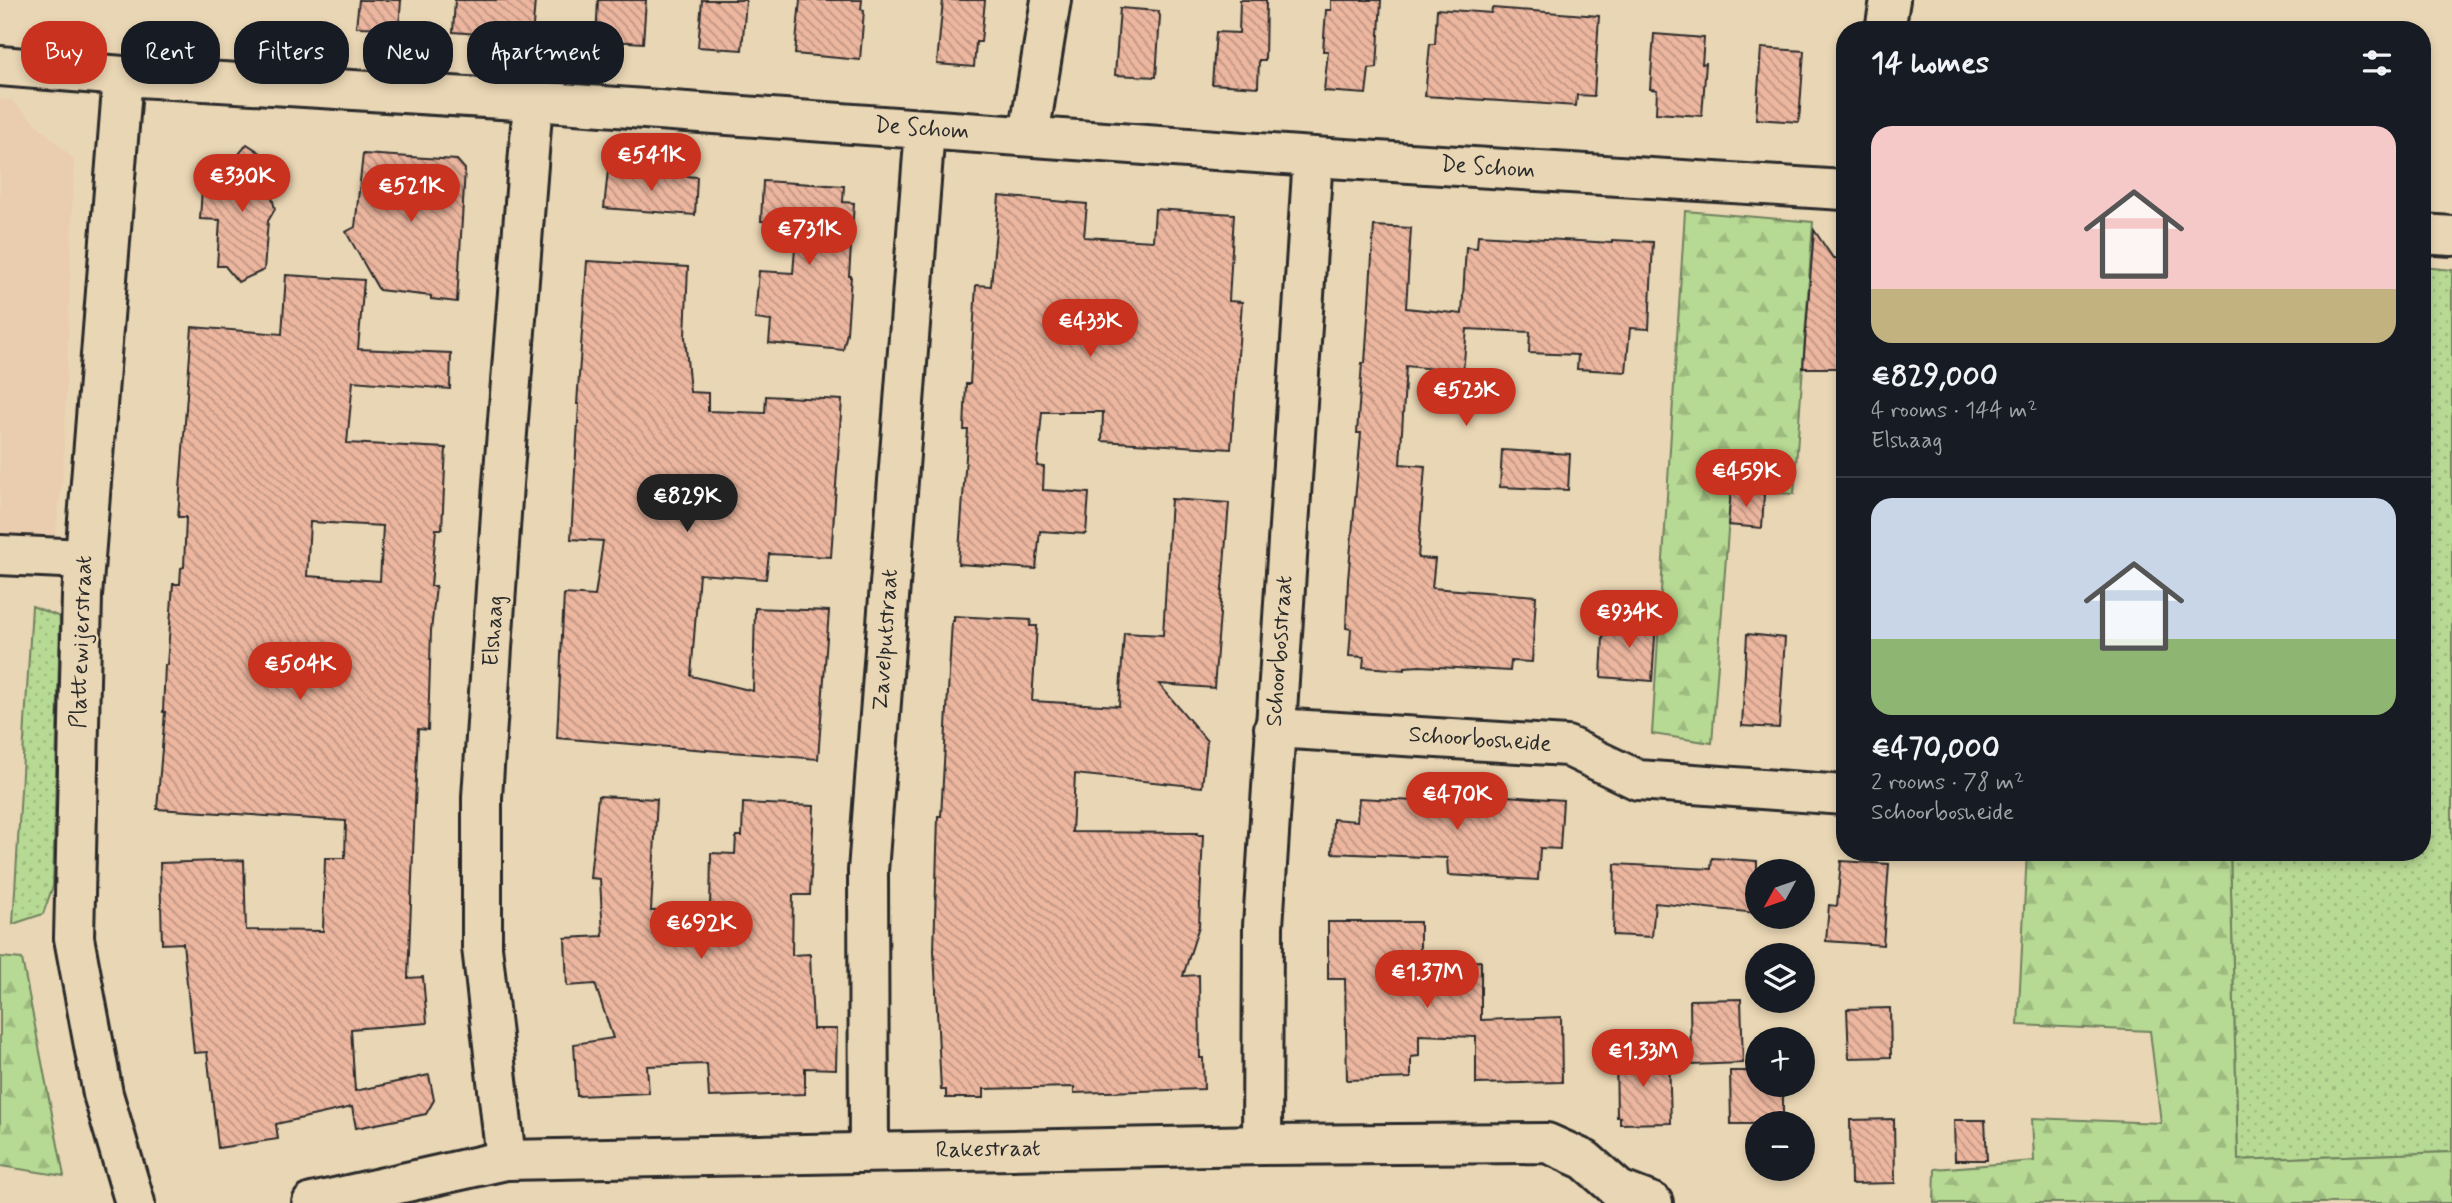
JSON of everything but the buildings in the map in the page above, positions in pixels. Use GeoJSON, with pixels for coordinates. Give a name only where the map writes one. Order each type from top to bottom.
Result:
{"type":"FeatureCollection","features":[{"type":"Feature","properties":{"kind":"street"},"geometry":{"type":"LineString","coordinates":[[1029,136],[1051,0]]}},
{"type":"Feature","properties":{"kind":"street"},"geometry":{"type":"LineString","coordinates":[[1886,21],[1890,0]]}},
{"type":"Feature","properties":{"kind":"street","name":"De Schom"},"geometry":{"type":"LineString","coordinates":[[0,66],[121,76]]}},
{"type":"Feature","properties":{"kind":"street","name":"De Schom"},"geometry":{"type":"LineString","coordinates":[[220,82],[533,100],[1313,157],[1836,190]]}},
{"type":"Feature","properties":{"kind":"street","name":"Plattewijerstraat"},"geometry":{"type":"LineString","coordinates":[[122,84],[84,559],[74,938],[103,1094],[135,1203]]}},
{"type":"Feature","properties":{"kind":"street","name":"Elshaag"},"geometry":{"type":"LineString","coordinates":[[506,1160],[482,947],[482,797],[533,100]]}},
{"type":"Feature","properties":{"kind":"street","name":"Zavelputstraat"},"geometry":{"type":"LineString","coordinates":[[869,1152],[868,871],[925,129]]}},
{"type":"Feature","properties":{"kind":"street","name":"Schoorbosstraat"},"geometry":{"type":"LineString","coordinates":[[1262,1145],[1263,926],[1313,157]]}},
{"type":"Feature","properties":{"kind":"street"},"geometry":{"type":"LineString","coordinates":[[2431,235],[2452,236]]}},
{"type":"Feature","properties":{"kind":"street"},"geometry":{"type":"LineString","coordinates":[[0,555],[84,559]]}},
{"type":"Feature","properties":{"kind":"street","name":"Schoorbosheide"},"geometry":{"type":"LineString","coordinates":[[1275,727],[1567,746],[1638,780],[1836,794]]}},
{"type":"Feature","properties":{"kind":"street","name":"Rakestraat"},"geometry":{"type":"LineString","coordinates":[[312,1203],[506,1160],[1262,1145],[1547,1143],[1585,1160],[1619,1190],[1653,1203]]}},
{"type":"Feature","properties":{"kind":"shaded area"},"geometry":{"type":"Polygon","coordinates":[[[0,99],[11,100],[74,160],[63,472],[51,568],[0,567],[0,99]]]}},
{"type":"Feature","properties":{"kind":"green space"},"geometry":{"type":"Polygon","coordinates":[[[1685,211],[1813,222],[1794,494],[1731,491],[1712,743],[1652,734],[1685,211]]]}},
{"type":"Feature","properties":{"kind":"green space"},"geometry":{"type":"Polygon","coordinates":[[[2431,268],[2452,270],[2452,1152],[2238,1160],[2230,861],[2431,861],[2431,268]]]}},
{"type":"Feature","properties":{"kind":"green space"},"geometry":{"type":"Polygon","coordinates":[[[32,606],[60,617],[53,886],[43,914],[13,924],[32,606]]]}},
{"type":"Feature","properties":{"kind":"green space"},"geometry":{"type":"Polygon","coordinates":[[[2027,861],[2230,861],[2238,1160],[2452,1152],[2452,1203],[1934,1203],[1935,1169],[2034,1161],[2032,1118],[2161,1123],[2150,1031],[2018,1025],[2027,861]]]}},
{"type":"Feature","properties":{"kind":"green space"},"geometry":{"type":"Polygon","coordinates":[[[0,957],[22,959],[64,1176],[0,1166],[0,957]]]}}]}
